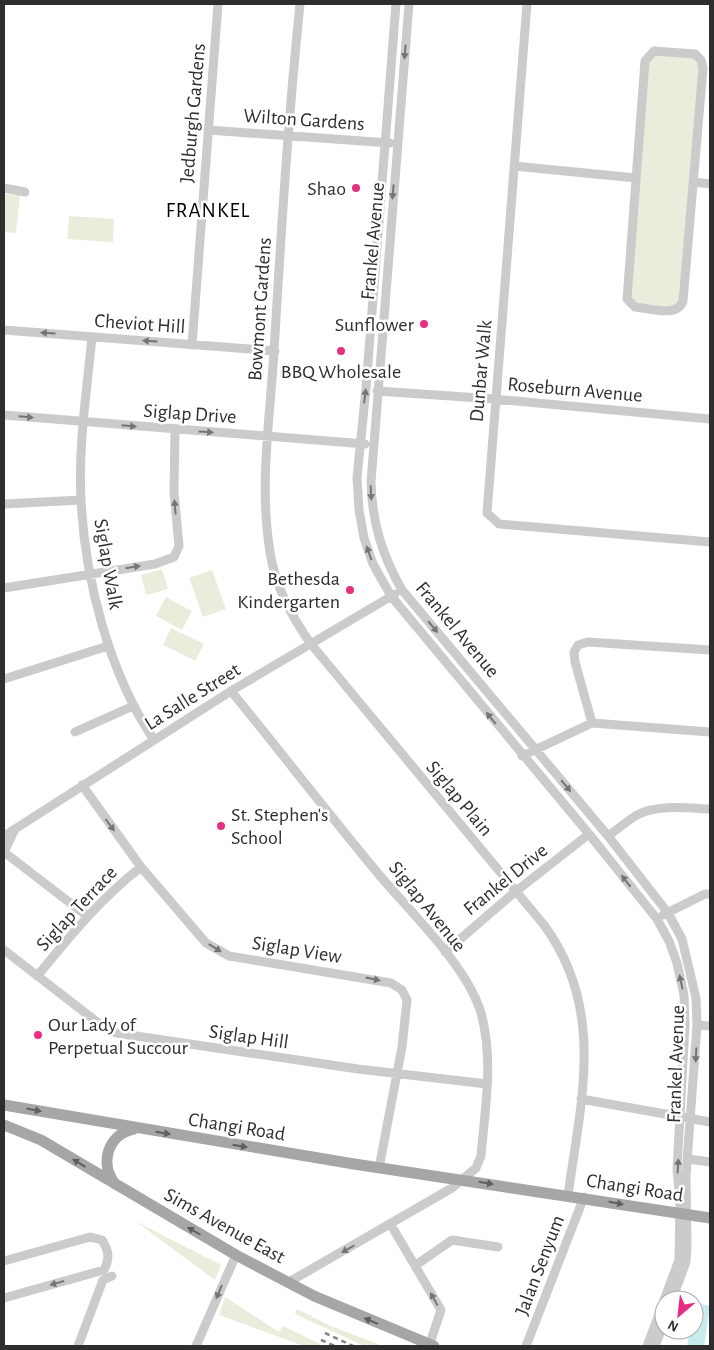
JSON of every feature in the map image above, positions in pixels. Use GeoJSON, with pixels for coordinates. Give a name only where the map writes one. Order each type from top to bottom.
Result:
{"type":"FeatureCollection","features":[{"type":"Feature","properties":{"kind":"main road","name":"Changi Road"},"geometry":{"type":"LineString","coordinates":[[4,1105],[135,1129],[710,1218]]}},
{"type":"Feature","properties":{"kind":"main road","name":"Sims Avenue East"},"geometry":{"type":"LineString","coordinates":[[4,1125],[41,1140],[236,1255],[343,1309],[431,1346]]}},
{"type":"Feature","properties":{"kind":"main road"},"geometry":{"type":"LineString","coordinates":[[118,1187],[109,1173],[108,1152],[118,1136],[135,1129]]}},
{"type":"Feature","properties":{"kind":"street","name":"Jedburgh Gardens"},"geometry":{"type":"LineString","coordinates":[[192,345],[218,4]]}},
{"type":"Feature","properties":{"kind":"street","name":"Bowmont Gardens"},"geometry":{"type":"LineString","coordinates":[[267,437],[287,136],[300,4]]}},
{"type":"Feature","properties":{"kind":"street","name":"Frankel Avenue"},"geometry":{"type":"LineString","coordinates":[[396,4],[357,486],[361,525],[373,564],[391,596],[522,756],[589,834],[657,919],[669,941],[684,994],[688,1159],[683,1214]]}},
{"type":"Feature","properties":{"kind":"street","name":"Frankel Avenue"},"geometry":{"type":"LineString","coordinates":[[409,4],[377,392],[371,482],[374,522],[385,558],[402,590],[608,836],[668,912],[682,939],[691,970],[696,998],[697,1025],[686,1119],[677,1170],[683,1214]]}},
{"type":"Feature","properties":{"kind":"street","name":"Dunbar Walk"},"geometry":{"type":"LineString","coordinates":[[527,4],[487,513],[500,524],[710,542]]}},
{"type":"Feature","properties":{"kind":"street"},"geometry":{"type":"LineString","coordinates":[[654,51],[695,54],[701,60],[703,68],[694,182],[681,306],[673,311],[635,307],[628,299],[636,178],[646,61],[654,51]]}},
{"type":"Feature","properties":{"kind":"street","name":"Wilton Gardens"},"geometry":{"type":"LineString","coordinates":[[208,130],[397,144]]}},
{"type":"Feature","properties":{"kind":"street"},"geometry":{"type":"LineString","coordinates":[[514,166],[636,178]]}},
{"type":"Feature","properties":{"kind":"street"},"geometry":{"type":"LineString","coordinates":[[694,182],[710,184]]}},
{"type":"Feature","properties":{"kind":"street"},"geometry":{"type":"LineString","coordinates":[[4,188],[25,192]]}},
{"type":"Feature","properties":{"kind":"street","name":"Cheviot Hill"},"geometry":{"type":"LineString","coordinates":[[4,330],[274,351]]}},
{"type":"Feature","properties":{"kind":"street","name":"Siglap Walk"},"geometry":{"type":"LineString","coordinates":[[92,337],[84,422],[81,500],[91,574],[108,646],[133,706],[154,740]]}},
{"type":"Feature","properties":{"kind":"street","name":"Roseburn Avenue"},"geometry":{"type":"LineString","coordinates":[[377,392],[495,398],[710,419]]}},
{"type":"Feature","properties":{"kind":"street","name":"Siglap Drive"},"geometry":{"type":"LineString","coordinates":[[4,415],[374,445]]}},
{"type":"Feature","properties":{"kind":"street"},"geometry":{"type":"LineString","coordinates":[[4,588],[155,564],[174,557],[179,546],[174,492],[175,430]]}},
{"type":"Feature","properties":{"kind":"street","name":"Siglap Plain"},"geometry":{"type":"LineString","coordinates":[[267,437],[264,482],[270,553],[285,603],[311,644],[560,947],[570,969],[578,994],[584,1032],[584,1078],[568,1195]]}},
{"type":"Feature","properties":{"kind":"street"},"geometry":{"type":"LineString","coordinates":[[4,504],[81,500]]}},
{"type":"Feature","properties":{"kind":"street","name":"La Salle Street"},"geometry":{"type":"LineString","coordinates":[[4,836],[231,691],[402,590]]}},
{"type":"Feature","properties":{"kind":"street"},"geometry":{"type":"LineString","coordinates":[[592,723],[575,662],[574,652],[578,645],[588,642],[710,650]]}},
{"type":"Feature","properties":{"kind":"street"},"geometry":{"type":"LineString","coordinates":[[4,679],[108,646]]}},
{"type":"Feature","properties":{"kind":"street","name":"Siglap Avenue"},"geometry":{"type":"LineString","coordinates":[[231,691],[375,869],[445,952],[470,989],[480,1011],[489,1058],[481,1156],[476,1168],[464,1179]]}},
{"type":"Feature","properties":{"kind":"street"},"geometry":{"type":"LineString","coordinates":[[75,732],[133,706]]}},
{"type":"Feature","properties":{"kind":"street"},"geometry":{"type":"LineString","coordinates":[[522,756],[592,723],[710,732]]}},
{"type":"Feature","properties":{"kind":"street","name":"Siglap View"},"geometry":{"type":"LineString","coordinates":[[82,785],[141,867],[206,943],[218,951],[247,960],[370,978],[397,985],[405,994],[407,1000],[397,1074],[379,1168]]}},
{"type":"Feature","properties":{"kind":"street"},"geometry":{"type":"LineString","coordinates":[[608,836],[638,815],[649,810],[710,809]]}},
{"type":"Feature","properties":{"kind":"street"},"geometry":{"type":"LineString","coordinates":[[15,828],[4,852],[87,916]]}},
{"type":"Feature","properties":{"kind":"street","name":"Frankel Drive"},"geometry":{"type":"LineString","coordinates":[[445,952],[515,892],[589,834]]}},
{"type":"Feature","properties":{"kind":"street","name":"Siglap Terrace"},"geometry":{"type":"LineString","coordinates":[[38,975],[87,916],[115,887],[141,867]]}},
{"type":"Feature","properties":{"kind":"street"},"geometry":{"type":"LineString","coordinates":[[657,919],[704,894],[710,894]]}},
{"type":"Feature","properties":{"kind":"street","name":"Siglap Hill"},"geometry":{"type":"LineString","coordinates":[[4,950],[102,1025],[116,1033],[397,1074],[487,1084]]}},
{"type":"Feature","properties":{"kind":"street"},"geometry":{"type":"LineString","coordinates":[[697,1025],[710,1026]]}},
{"type":"Feature","properties":{"kind":"street"},"geometry":{"type":"LineString","coordinates":[[581,1099],[710,1122]]}},
{"type":"Feature","properties":{"kind":"street"},"geometry":{"type":"LineString","coordinates":[[688,1159],[710,1162]]}},
{"type":"Feature","properties":{"kind":"street"},"geometry":{"type":"LineString","coordinates":[[289,1282],[390,1225],[464,1179]]}},
{"type":"Feature","properties":{"kind":"street","name":"Jalan Senyum"},"geometry":{"type":"LineString","coordinates":[[526,1346],[584,1198]]}},
{"type":"Feature","properties":{"kind":"street"},"geometry":{"type":"LineString","coordinates":[[676,1290],[686,1262],[683,1214]]}},
{"type":"Feature","properties":{"kind":"street"},"geometry":{"type":"LineString","coordinates":[[668,1290],[679,1260],[683,1214]]}},
{"type":"Feature","properties":{"kind":"street"},"geometry":{"type":"LineString","coordinates":[[390,1225],[416,1265],[441,1310],[431,1346]]}},
{"type":"Feature","properties":{"kind":"street"},"geometry":{"type":"LineString","coordinates":[[4,1261],[90,1236],[102,1240],[108,1250],[109,1259],[104,1270],[4,1298]]}},
{"type":"Feature","properties":{"kind":"street"},"geometry":{"type":"LineString","coordinates":[[416,1265],[452,1240],[498,1247]]}},
{"type":"Feature","properties":{"kind":"street"},"geometry":{"type":"LineString","coordinates":[[196,1346],[236,1255]]}},
{"type":"Feature","properties":{"kind":"street"},"geometry":{"type":"LineString","coordinates":[[78,1346],[103,1280],[112,1276]]}},
{"type":"Feature","properties":{"kind":"street"},"geometry":{"type":"LineString","coordinates":[[647,1346],[654,1327]]}},
{"type":"Feature","properties":{"kind":"green space"},"geometry":{"type":"Polygon","coordinates":[[[676,52],[701,60],[678,308],[630,304],[649,55],[676,52]]]}},
{"type":"Feature","properties":{"kind":"green space"},"geometry":{"type":"Polygon","coordinates":[[[4,194],[20,195],[16,233],[4,232],[4,194]]]}},
{"type":"Feature","properties":{"kind":"green space"},"geometry":{"type":"Polygon","coordinates":[[[69,216],[114,219],[113,242],[67,239],[69,216]]]}},
{"type":"Feature","properties":{"kind":"green space"},"geometry":{"type":"Polygon","coordinates":[[[162,569],[168,589],[146,595],[141,575],[162,569]]]}},
{"type":"Feature","properties":{"kind":"green space"},"geometry":{"type":"Polygon","coordinates":[[[212,570],[226,609],[203,617],[189,578],[212,570]]]}},
{"type":"Feature","properties":{"kind":"green space"},"geometry":{"type":"Polygon","coordinates":[[[166,597],[192,611],[182,630],[156,616],[166,597]]]}},
{"type":"Feature","properties":{"kind":"green space"},"geometry":{"type":"Polygon","coordinates":[[[171,628],[204,644],[195,661],[163,645],[171,628]]]}},
{"type":"Feature","properties":{"kind":"green space"},"geometry":{"type":"Polygon","coordinates":[[[135,1221],[221,1265],[215,1280],[135,1221]]]}},
{"type":"Feature","properties":{"kind":"green space"},"geometry":{"type":"Polygon","coordinates":[[[225,1297],[279,1332],[283,1326],[324,1346],[304,1346],[219,1315],[225,1297]]]}},
{"type":"Feature","properties":{"kind":"green space"},"geometry":{"type":"Polygon","coordinates":[[[297,1309],[331,1326],[383,1346],[364,1346],[295,1314],[297,1309]]]}},
{"type":"Feature","properties":{"kind":"water"},"geometry":{"type":"Polygon","coordinates":[[[704,1305],[710,1306],[704,1346],[687,1346],[688,1340],[704,1340],[704,1305]]]}},
{"type":"Feature","properties":{"kind":"railway"},"geometry":{"type":"LineString","coordinates":[[325,1333],[353,1346]]}},
{"type":"Feature","properties":{"kind":"railway"},"geometry":{"type":"LineString","coordinates":[[321,1340],[335,1346]]}},
{"type":"Feature","properties":{"kind":"place","name":"Shao"},"geometry":{"type":"Point","coordinates":[356,188]}},
{"type":"Feature","properties":{"kind":"place","name":"Sunflower"},"geometry":{"type":"Point","coordinates":[424,324]}},
{"type":"Feature","properties":{"kind":"place","name":"BBQ Wholesale"},"geometry":{"type":"Point","coordinates":[341,351]}},
{"type":"Feature","properties":{"kind":"place","name":"Bethesda Kindergarten"},"geometry":{"type":"Point","coordinates":[350,590]}},
{"type":"Feature","properties":{"kind":"place","name":"St. Stephen's School"},"geometry":{"type":"Point","coordinates":[221,826]}},
{"type":"Feature","properties":{"kind":"place","name":"Our Lady of Perpetual Succour"},"geometry":{"type":"Point","coordinates":[38,1035]}},
{"type":"Feature","properties":{"kind":"district","name":"FRANKEL"},"geometry":{"type":"Point","coordinates":[208,210]}}]}
